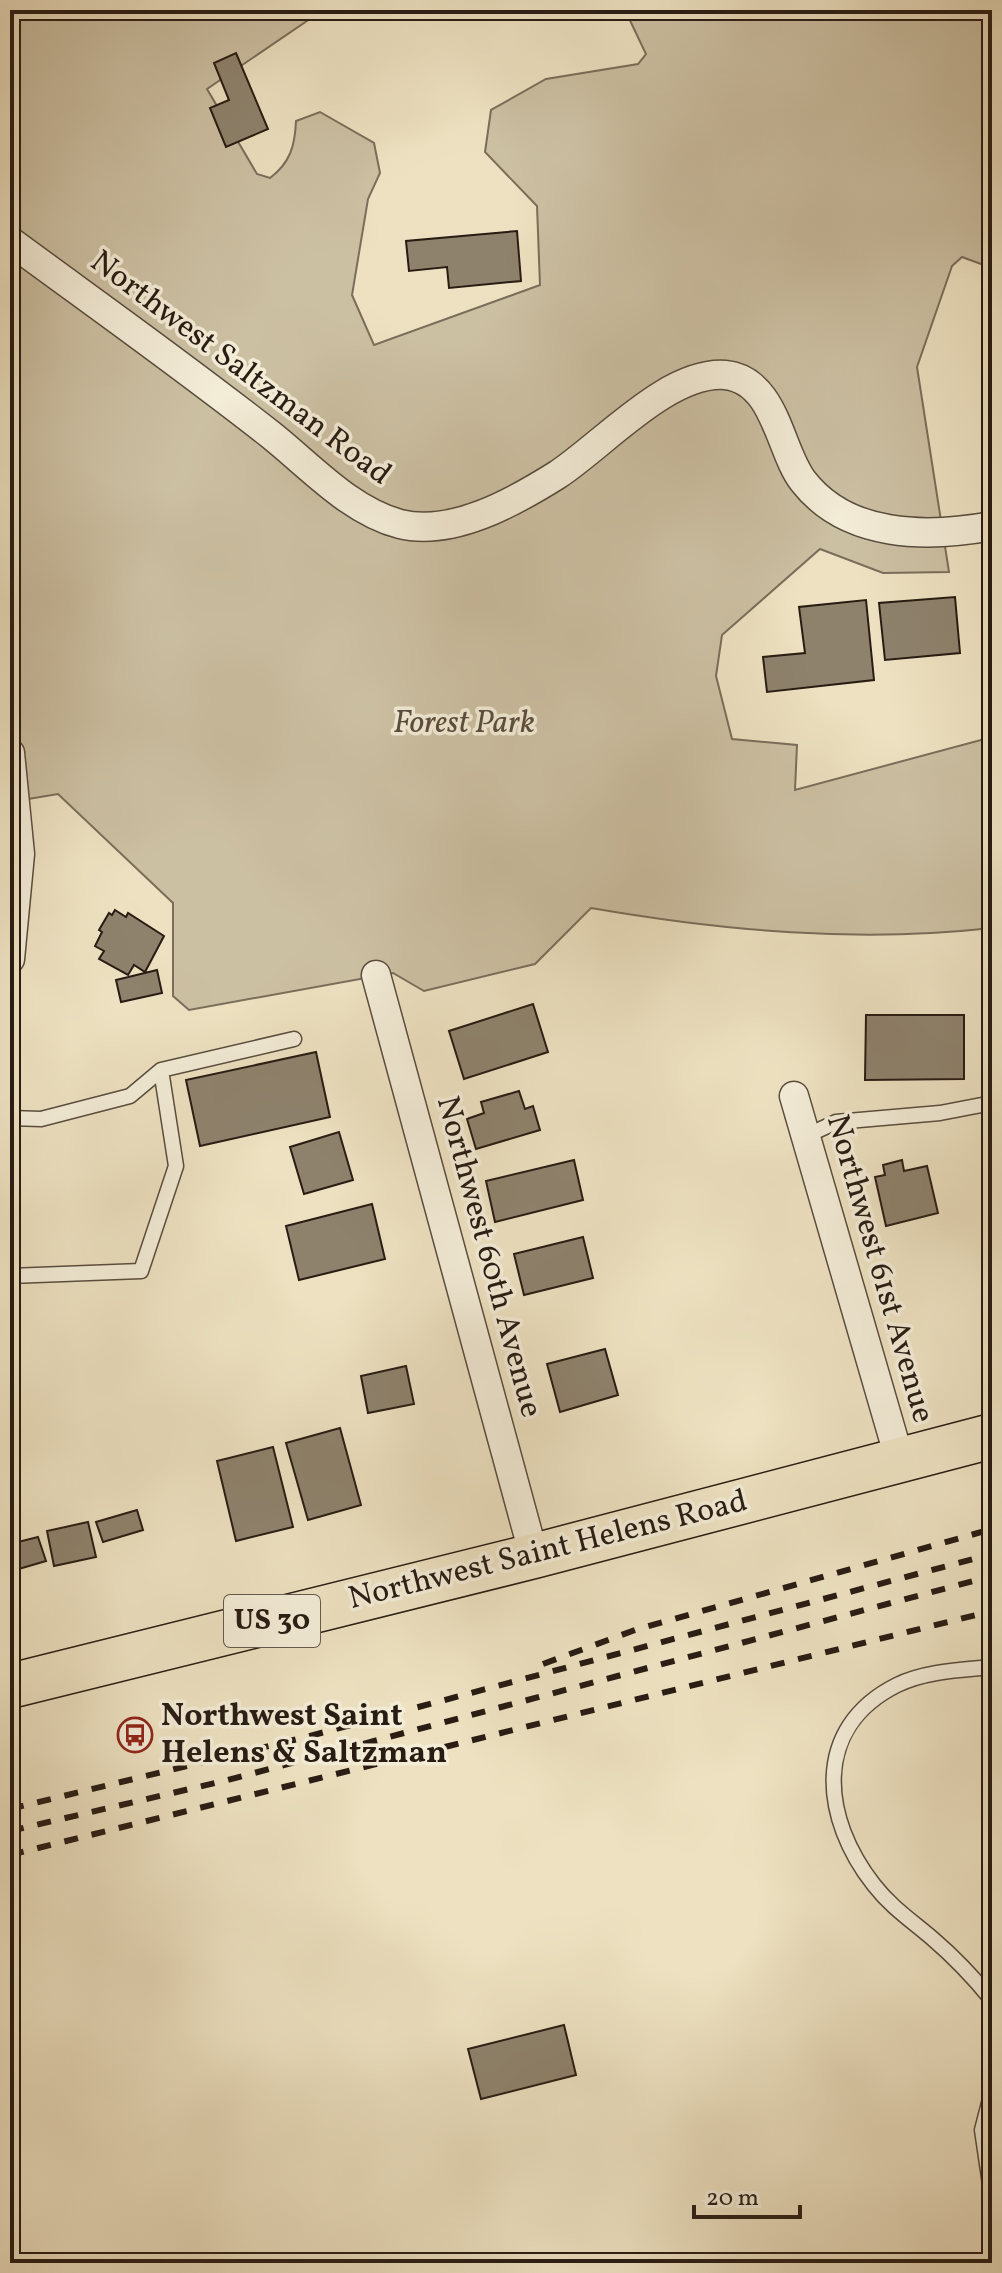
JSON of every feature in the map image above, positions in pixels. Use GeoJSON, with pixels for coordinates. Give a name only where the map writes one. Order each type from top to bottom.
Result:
{"type":"FeatureCollection","features":[{"type":"Feature","properties":{"kind":"highway","name":"Northwest Saint Helens Road"},"geometry":{"type":"LineString","coordinates":[[10,1686],[534,1556],[992,1436]]}},
{"type":"Feature","properties":{"kind":"street","name":"Northwest Saltzman Road"},"geometry":{"type":"LineString","coordinates":[[10,241],[271,435],[350,499],[400,524],[440,527],[484,513],[556,475],[670,390],[700,377],[728,375],[752,389],[775,411],[788,457],[826,505],[872,528],[956,532],[992,526]]}},
{"type":"Feature","properties":{"kind":"street"},"geometry":{"type":"LineString","coordinates":[[10,753],[20,854],[10,959]]}},
{"type":"Feature","properties":{"kind":"street","name":"Northwest 60th Avenue"},"geometry":{"type":"LineString","coordinates":[[376,975],[534,1556]]}},
{"type":"Feature","properties":{"kind":"street","name":"Northwest 61st Avenue"},"geometry":{"type":"LineString","coordinates":[[794,1096],[900,1461]]}},
{"type":"Feature","properties":{"kind":"lane"},"geometry":{"type":"LineString","coordinates":[[10,1118],[41,1119],[130,1096],[161,1070],[294,1039]]}},
{"type":"Feature","properties":{"kind":"lane"},"geometry":{"type":"LineString","coordinates":[[10,1276],[141,1271],[176,1166],[161,1070]]}},
{"type":"Feature","properties":{"kind":"lane"},"geometry":{"type":"LineString","coordinates":[[806,1136],[836,1122],[940,1113],[992,1103]]}},
{"type":"Feature","properties":{"kind":"lane"},"geometry":{"type":"LineString","coordinates":[[992,1667],[922,1676],[878,1695],[849,1722],[836,1758],[834,1779],[842,1830],[868,1877],[900,1913],[934,1940],[992,2000]]}},
{"type":"Feature","properties":{"kind":"lane"},"geometry":{"type":"LineString","coordinates":[[992,2091],[982,2130],[992,2198]]}},
{"type":"Feature","properties":{"kind":"green space","name":"Forest Park"},"geometry":{"type":"Polygon","coordinates":[[[10,10],[323,10],[207,89],[257,174],[270,178],[277,172],[290,153],[296,121],[320,112],[374,143],[380,173],[368,199],[352,295],[374,345],[540,285],[537,206],[485,152],[491,110],[546,79],[638,64],[646,54],[625,10],[992,10],[992,268],[962,257],[952,266],[917,367],[949,572],[883,573],[820,549],[722,635],[716,676],[732,739],[797,745],[795,790],[992,737],[992,928],[892,934],[791,932],[691,923],[591,908],[535,964],[424,991],[393,973],[189,1010],[173,996],[173,903],[58,794],[10,802],[10,10]]]}},
{"type":"Feature","properties":{"kind":"building"},"geometry":{"type":"Polygon","coordinates":[[[236,53],[268,129],[226,147],[210,108],[229,100],[214,63],[236,53]]]}},
{"type":"Feature","properties":{"kind":"building"},"geometry":{"type":"Polygon","coordinates":[[[517,231],[521,281],[449,288],[447,267],[409,271],[406,241],[517,231]]]}},
{"type":"Feature","properties":{"kind":"building"},"geometry":{"type":"Polygon","coordinates":[[[955,597],[960,653],[885,660],[879,603],[955,597]]]}},
{"type":"Feature","properties":{"kind":"building"},"geometry":{"type":"Polygon","coordinates":[[[866,600],[874,680],[767,692],[763,657],[805,653],[799,607],[866,600]]]}},
{"type":"Feature","properties":{"kind":"building"},"geometry":{"type":"Polygon","coordinates":[[[115,910],[126,917],[128,913],[164,936],[145,972],[134,965],[128,975],[99,959],[104,951],[95,946],[102,932],[99,930],[109,913],[112,915],[115,910]]]}},
{"type":"Feature","properties":{"kind":"building"},"geometry":{"type":"Polygon","coordinates":[[[157,970],[162,993],[121,1002],[116,980],[157,970]]]}},
{"type":"Feature","properties":{"kind":"building"},"geometry":{"type":"Polygon","coordinates":[[[533,1004],[548,1052],[464,1079],[449,1031],[533,1004]]]}},
{"type":"Feature","properties":{"kind":"building"},"geometry":{"type":"Polygon","coordinates":[[[866,1015],[964,1015],[964,1079],[865,1080],[866,1015]]]}},
{"type":"Feature","properties":{"kind":"building"},"geometry":{"type":"Polygon","coordinates":[[[316,1052],[330,1117],[200,1146],[186,1080],[316,1052]]]}},
{"type":"Feature","properties":{"kind":"building"},"geometry":{"type":"Polygon","coordinates":[[[519,1091],[525,1109],[533,1106],[540,1130],[476,1149],[467,1119],[484,1113],[481,1102],[519,1091]]]}},
{"type":"Feature","properties":{"kind":"building"},"geometry":{"type":"Polygon","coordinates":[[[339,1132],[353,1180],[304,1194],[290,1147],[339,1132]]]}},
{"type":"Feature","properties":{"kind":"building"},"geometry":{"type":"Polygon","coordinates":[[[574,1160],[583,1200],[495,1222],[486,1181],[574,1160]]]}},
{"type":"Feature","properties":{"kind":"building"},"geometry":{"type":"Polygon","coordinates":[[[902,1160],[904,1171],[927,1166],[938,1213],[886,1226],[875,1177],[885,1175],[883,1165],[902,1160]]]}},
{"type":"Feature","properties":{"kind":"building"},"geometry":{"type":"Polygon","coordinates":[[[372,1204],[385,1259],[299,1280],[286,1226],[372,1204]]]}},
{"type":"Feature","properties":{"kind":"building"},"geometry":{"type":"Polygon","coordinates":[[[583,1237],[593,1278],[524,1295],[514,1254],[583,1237]]]}},
{"type":"Feature","properties":{"kind":"building"},"geometry":{"type":"Polygon","coordinates":[[[605,1349],[618,1395],[560,1412],[547,1364],[605,1349]]]}},
{"type":"Feature","properties":{"kind":"building"},"geometry":{"type":"Polygon","coordinates":[[[406,1366],[414,1404],[368,1413],[361,1376],[406,1366]]]}},
{"type":"Feature","properties":{"kind":"building"},"geometry":{"type":"Polygon","coordinates":[[[340,1428],[361,1505],[308,1520],[286,1443],[340,1428]]]}},
{"type":"Feature","properties":{"kind":"building"},"geometry":{"type":"Polygon","coordinates":[[[273,1447],[293,1527],[236,1541],[217,1461],[273,1447]]]}},
{"type":"Feature","properties":{"kind":"building"},"geometry":{"type":"Polygon","coordinates":[[[137,1510],[143,1530],[103,1542],[96,1522],[137,1510]]]}},
{"type":"Feature","properties":{"kind":"building"},"geometry":{"type":"Polygon","coordinates":[[[88,1522],[96,1557],[54,1566],[47,1531],[88,1522]]]}},
{"type":"Feature","properties":{"kind":"building"},"geometry":{"type":"Polygon","coordinates":[[[38,1537],[46,1561],[12,1571],[10,1544],[38,1537]]]}},
{"type":"Feature","properties":{"kind":"building"},"geometry":{"type":"Polygon","coordinates":[[[564,2025],[576,2075],[481,2099],[468,2049],[564,2025]]]}},
{"type":"Feature","properties":{"kind":"railway"},"geometry":{"type":"LineString","coordinates":[[543,1664],[635,1630],[992,1529]]}},
{"type":"Feature","properties":{"kind":"railway"},"geometry":{"type":"LineString","coordinates":[[10,1809],[306,1737],[992,1554]]}},
{"type":"Feature","properties":{"kind":"railway"},"geometry":{"type":"LineString","coordinates":[[10,1831],[228,1780],[992,1576]]}},
{"type":"Feature","properties":{"kind":"railway"},"geometry":{"type":"LineString","coordinates":[[10,1855],[992,1611]]}},
{"type":"Feature","properties":{"kind":"place","name":"Northwest Saint Helens & Saltzman"},"geometry":{"type":"Point","coordinates":[135,1735]}}]}
